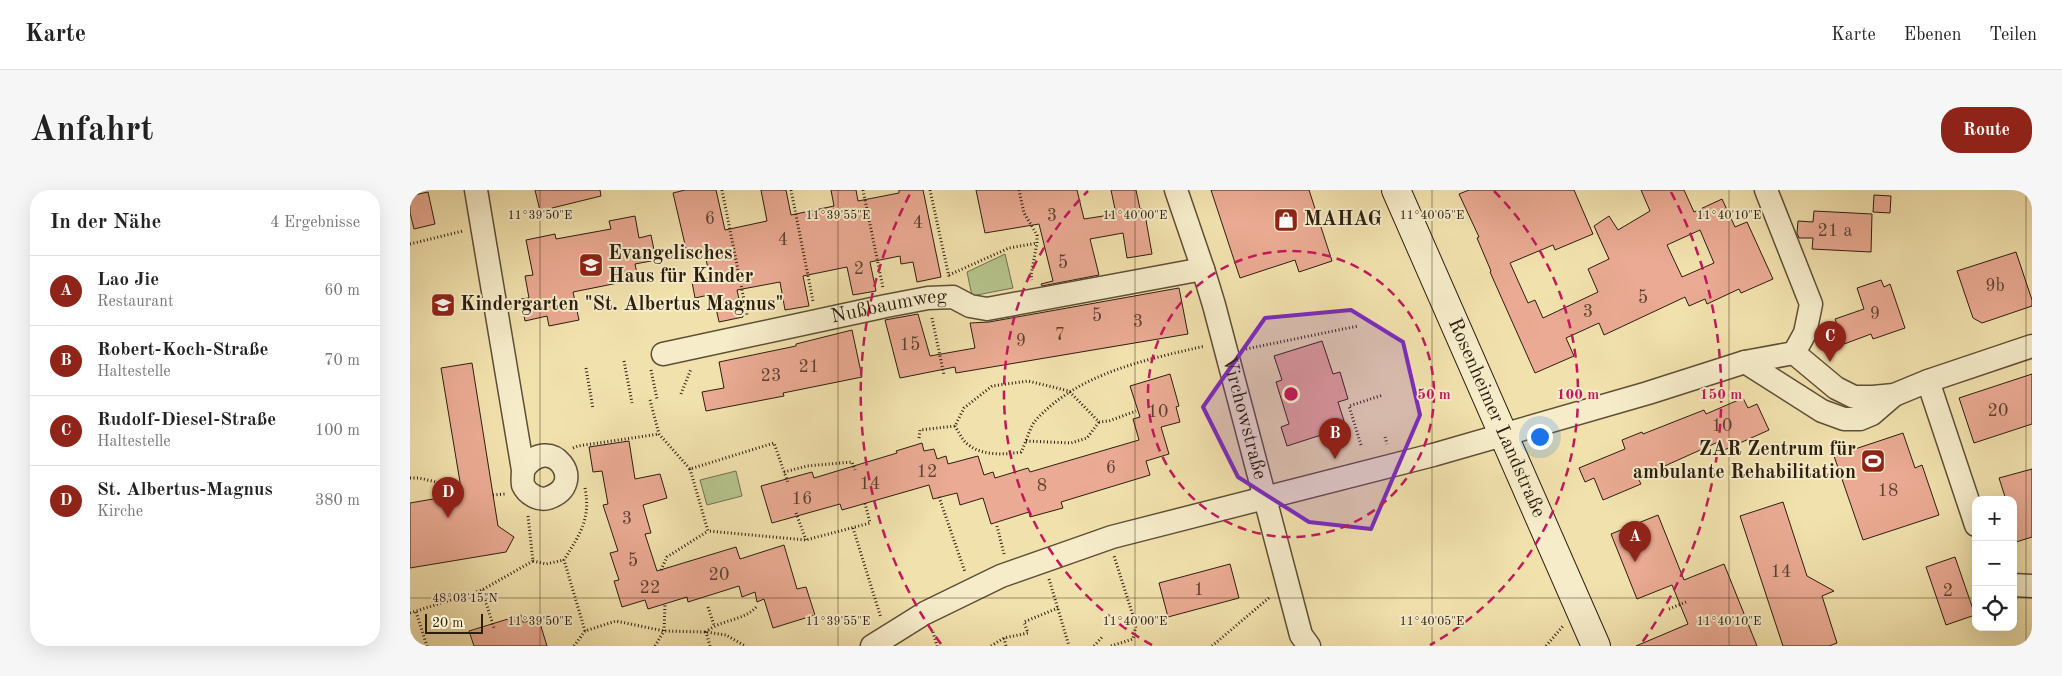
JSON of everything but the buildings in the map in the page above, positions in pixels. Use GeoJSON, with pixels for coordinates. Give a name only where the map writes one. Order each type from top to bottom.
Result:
{"type":"FeatureCollection","features":[{"type":"Feature","properties":{"kind":"main road","name":"Rosenheimer Landstraße"},"geometry":{"type":"LineString","coordinates":[[1396,190],[1596,646]]}},
{"type":"Feature","properties":{"kind":"street"},"geometry":{"type":"LineString","coordinates":[[476,190],[482,226],[533,457]]}},
{"type":"Feature","properties":{"kind":"street","name":"Virchowstraße"},"geometry":{"type":"LineString","coordinates":[[1176,190],[1203,268],[1301,634],[1309,646]]}},
{"type":"Feature","properties":{"kind":"street"},"geometry":{"type":"LineString","coordinates":[[1766,190],[1811,304],[1805,333],[1794,353]]}},
{"type":"Feature","properties":{"kind":"street","name":"Nußbaumweg"},"geometry":{"type":"LineString","coordinates":[[657,360],[751,336],[928,298],[953,297],[970,306],[987,309],[1203,268]]}},
{"type":"Feature","properties":{"kind":"street"},"geometry":{"type":"LineString","coordinates":[[1794,353],[1836,388],[1854,397],[1873,398],[1894,395],[1928,380],[2032,346]]}},
{"type":"Feature","properties":{"kind":"street"},"geometry":{"type":"LineString","coordinates":[[872,646],[925,612],[971,589],[1043,560],[1112,537],[1504,436],[1745,362],[1794,353]]}},
{"type":"Feature","properties":{"kind":"street"},"geometry":{"type":"LineString","coordinates":[[1745,362],[1822,412],[1844,418],[1860,418],[1872,414],[1894,395]]}},
{"type":"Feature","properties":{"kind":"street"},"geometry":{"type":"LineString","coordinates":[[1928,380],[1972,513]]}},
{"type":"Feature","properties":{"kind":"street"},"geometry":{"type":"LineString","coordinates":[[2017,585],[2032,586]]}},
{"type":"Feature","properties":{"kind":"path"},"geometry":{"type":"LineString","coordinates":[[722,190],[751,336]]}},
{"type":"Feature","properties":{"kind":"path"},"geometry":{"type":"LineString","coordinates":[[791,190],[818,321]]}},
{"type":"Feature","properties":{"kind":"path"},"geometry":{"type":"LineString","coordinates":[[863,190],[886,306]]}},
{"type":"Feature","properties":{"kind":"path"},"geometry":{"type":"LineString","coordinates":[[930,190],[953,297]]}},
{"type":"Feature","properties":{"kind":"path"},"geometry":{"type":"LineString","coordinates":[[1019,190],[1024,213],[1037,235],[1031,275],[1036,301]]}},
{"type":"Feature","properties":{"kind":"path"},"geometry":{"type":"LineString","coordinates":[[410,244],[482,226]]}},
{"type":"Feature","properties":{"kind":"path"},"geometry":{"type":"LineString","coordinates":[[949,275],[1008,248],[1037,243]]}},
{"type":"Feature","properties":{"kind":"path"},"geometry":{"type":"LineString","coordinates":[[928,298],[944,375]]}},
{"type":"Feature","properties":{"kind":"path"},"geometry":{"type":"LineString","coordinates":[[955,426],[966,443],[987,453],[1021,452],[1034,422],[1069,391],[1111,372],[1168,355],[1224,348],[1358,326]]}},
{"type":"Feature","properties":{"kind":"path"},"geometry":{"type":"LineString","coordinates":[[657,360],[657,399]]}},
{"type":"Feature","properties":{"kind":"path"},"geometry":{"type":"LineString","coordinates":[[624,361],[632,403]]}},
{"type":"Feature","properties":{"kind":"path"},"geometry":{"type":"LineString","coordinates":[[586,368],[593,409]]}},
{"type":"Feature","properties":{"kind":"path"},"geometry":{"type":"LineString","coordinates":[[955,426],[964,408],[992,386],[1028,381],[1069,391],[1100,422]]}},
{"type":"Feature","properties":{"kind":"path"},"geometry":{"type":"LineString","coordinates":[[1361,445],[1348,406],[1383,395]]}},
{"type":"Feature","properties":{"kind":"path"},"geometry":{"type":"LineString","coordinates":[[650,400],[659,434],[690,469],[708,530]]}},
{"type":"Feature","properties":{"kind":"path"},"geometry":{"type":"LineString","coordinates":[[1026,442],[1071,443],[1087,438],[1100,422],[1136,412]]}},
{"type":"Feature","properties":{"kind":"path"},"geometry":{"type":"LineString","coordinates":[[919,438],[920,430],[955,426]]}},
{"type":"Feature","properties":{"kind":"path"},"geometry":{"type":"LineString","coordinates":[[533,457],[578,446],[659,434]]}},
{"type":"Feature","properties":{"kind":"path"},"geometry":{"type":"LineString","coordinates":[[1385,437],[1387,444]]}},
{"type":"Feature","properties":{"kind":"path"},"geometry":{"type":"LineString","coordinates":[[690,469],[774,443],[788,483]]}},
{"type":"Feature","properties":{"kind":"path"},"geometry":{"type":"LineString","coordinates":[[784,472],[807,466],[852,462],[855,470]]}},
{"type":"Feature","properties":{"kind":"path"},"geometry":{"type":"LineString","coordinates":[[410,478],[419,478],[461,488]]}},
{"type":"Feature","properties":{"kind":"path"},"geometry":{"type":"LineString","coordinates":[[410,613],[482,590],[532,560],[546,564],[564,560],[582,531],[588,504],[584,479]]}},
{"type":"Feature","properties":{"kind":"path"},"geometry":{"type":"LineString","coordinates":[[493,495],[504,494]]}},
{"type":"Feature","properties":{"kind":"path"},"geometry":{"type":"LineString","coordinates":[[939,497],[965,574]]}},
{"type":"Feature","properties":{"kind":"path"},"geometry":{"type":"LineString","coordinates":[[661,570],[667,557],[708,530],[761,537],[806,540],[870,523],[864,503]]}},
{"type":"Feature","properties":{"kind":"path"},"geometry":{"type":"LineString","coordinates":[[796,513],[806,540]]}},
{"type":"Feature","properties":{"kind":"path"},"geometry":{"type":"LineString","coordinates":[[997,526],[1005,556]]}},
{"type":"Feature","properties":{"kind":"path"},"geometry":{"type":"LineString","coordinates":[[853,528],[879,611]]}},
{"type":"Feature","properties":{"kind":"path"},"geometry":{"type":"LineString","coordinates":[[530,536],[532,560]]}},
{"type":"Feature","properties":{"kind":"path"},"geometry":{"type":"LineString","coordinates":[[1111,646],[1133,639],[1136,625],[1113,552]]}},
{"type":"Feature","properties":{"kind":"path"},"geometry":{"type":"LineString","coordinates":[[564,560],[585,631]]}},
{"type":"Feature","properties":{"kind":"path"},"geometry":{"type":"LineString","coordinates":[[1043,560],[1068,646]]}},
{"type":"Feature","properties":{"kind":"path"},"geometry":{"type":"LineString","coordinates":[[1212,646],[1271,597],[1289,588]]}},
{"type":"Feature","properties":{"kind":"path"},"geometry":{"type":"LineString","coordinates":[[482,590],[494,628]]}},
{"type":"Feature","properties":{"kind":"path"},"geometry":{"type":"LineString","coordinates":[[1669,609],[1686,602]]}},
{"type":"Feature","properties":{"kind":"path"},"geometry":{"type":"LineString","coordinates":[[655,646],[664,631],[665,604]]}},
{"type":"Feature","properties":{"kind":"path"},"geometry":{"type":"LineString","coordinates":[[706,632],[714,625],[752,612],[757,606]]}},
{"type":"Feature","properties":{"kind":"path"},"geometry":{"type":"LineString","coordinates":[[708,607],[714,625]]}},
{"type":"Feature","properties":{"kind":"path"},"geometry":{"type":"LineString","coordinates":[[991,646],[1004,638],[1028,633],[1024,622],[1058,608]]}},
{"type":"Feature","properties":{"kind":"path"},"geometry":{"type":"LineString","coordinates":[[416,612],[427,646]]}},
{"type":"Feature","properties":{"kind":"path"},"geometry":{"type":"LineString","coordinates":[[574,646],[585,631],[616,621],[664,631],[706,632],[726,636],[745,646]]}},
{"type":"Feature","properties":{"kind":"path"},"geometry":{"type":"LineString","coordinates":[[1546,646],[1563,625]]}},
{"type":"Feature","properties":{"kind":"path"},"geometry":{"type":"LineString","coordinates":[[932,630],[937,646]]}},
{"type":"Feature","properties":{"kind":"path"},"geometry":{"type":"LineString","coordinates":[[706,632],[710,646]]}},
{"type":"Feature","properties":{"kind":"path"},"geometry":{"type":"LineString","coordinates":[[1094,646],[1103,636]]}},
{"type":"Feature","properties":{"kind":"path"},"geometry":{"type":"LineString","coordinates":[[1004,638],[1006,646]]}},
{"type":"Feature","properties":{"kind":"highlighted area"},"geometry":{"type":"Polygon","coordinates":[[[1351,310],[1403,342],[1420,415],[1371,529],[1309,522],[1238,477],[1203,407],[1265,318],[1351,310]]]}},
{"type":"Feature","properties":{"kind":"green space"},"geometry":{"type":"Polygon","coordinates":[[[1005,254],[1013,288],[972,296],[967,272],[1005,254]]]}},
{"type":"Feature","properties":{"kind":"green space"},"geometry":{"type":"Polygon","coordinates":[[[736,471],[742,496],[707,505],[700,480],[736,471]]]}},
{"type":"Feature","properties":{"kind":"place","name":"MAHAG"},"geometry":{"type":"Point","coordinates":[1286,220]}},
{"type":"Feature","properties":{"kind":"place","name":"Evangelisches Haus für Kinder"},"geometry":{"type":"Point","coordinates":[591,265]}},
{"type":"Feature","properties":{"kind":"place","name":"Kindergarten \"St. Albertus Magnus\""},"geometry":{"type":"Point","coordinates":[443,305]}},
{"type":"Feature","properties":{"kind":"place","name":"Rudolf-Diesel-Straße"},"geometry":{"type":"Point","coordinates":[1830,362]}},
{"type":"Feature","properties":{"kind":"place","name":"Robert-Koch-Straße"},"geometry":{"type":"Point","coordinates":[1335,459]}},
{"type":"Feature","properties":{"kind":"place","name":"ZAR Zentrum für ambulante Rehabilitation"},"geometry":{"type":"Point","coordinates":[1873,461]}},
{"type":"Feature","properties":{"kind":"place","name":"St. Albertus-Magnus"},"geometry":{"type":"Point","coordinates":[448,518]}},
{"type":"Feature","properties":{"kind":"place","name":"Lao Jie"},"geometry":{"type":"Point","coordinates":[1635,562]}}]}
